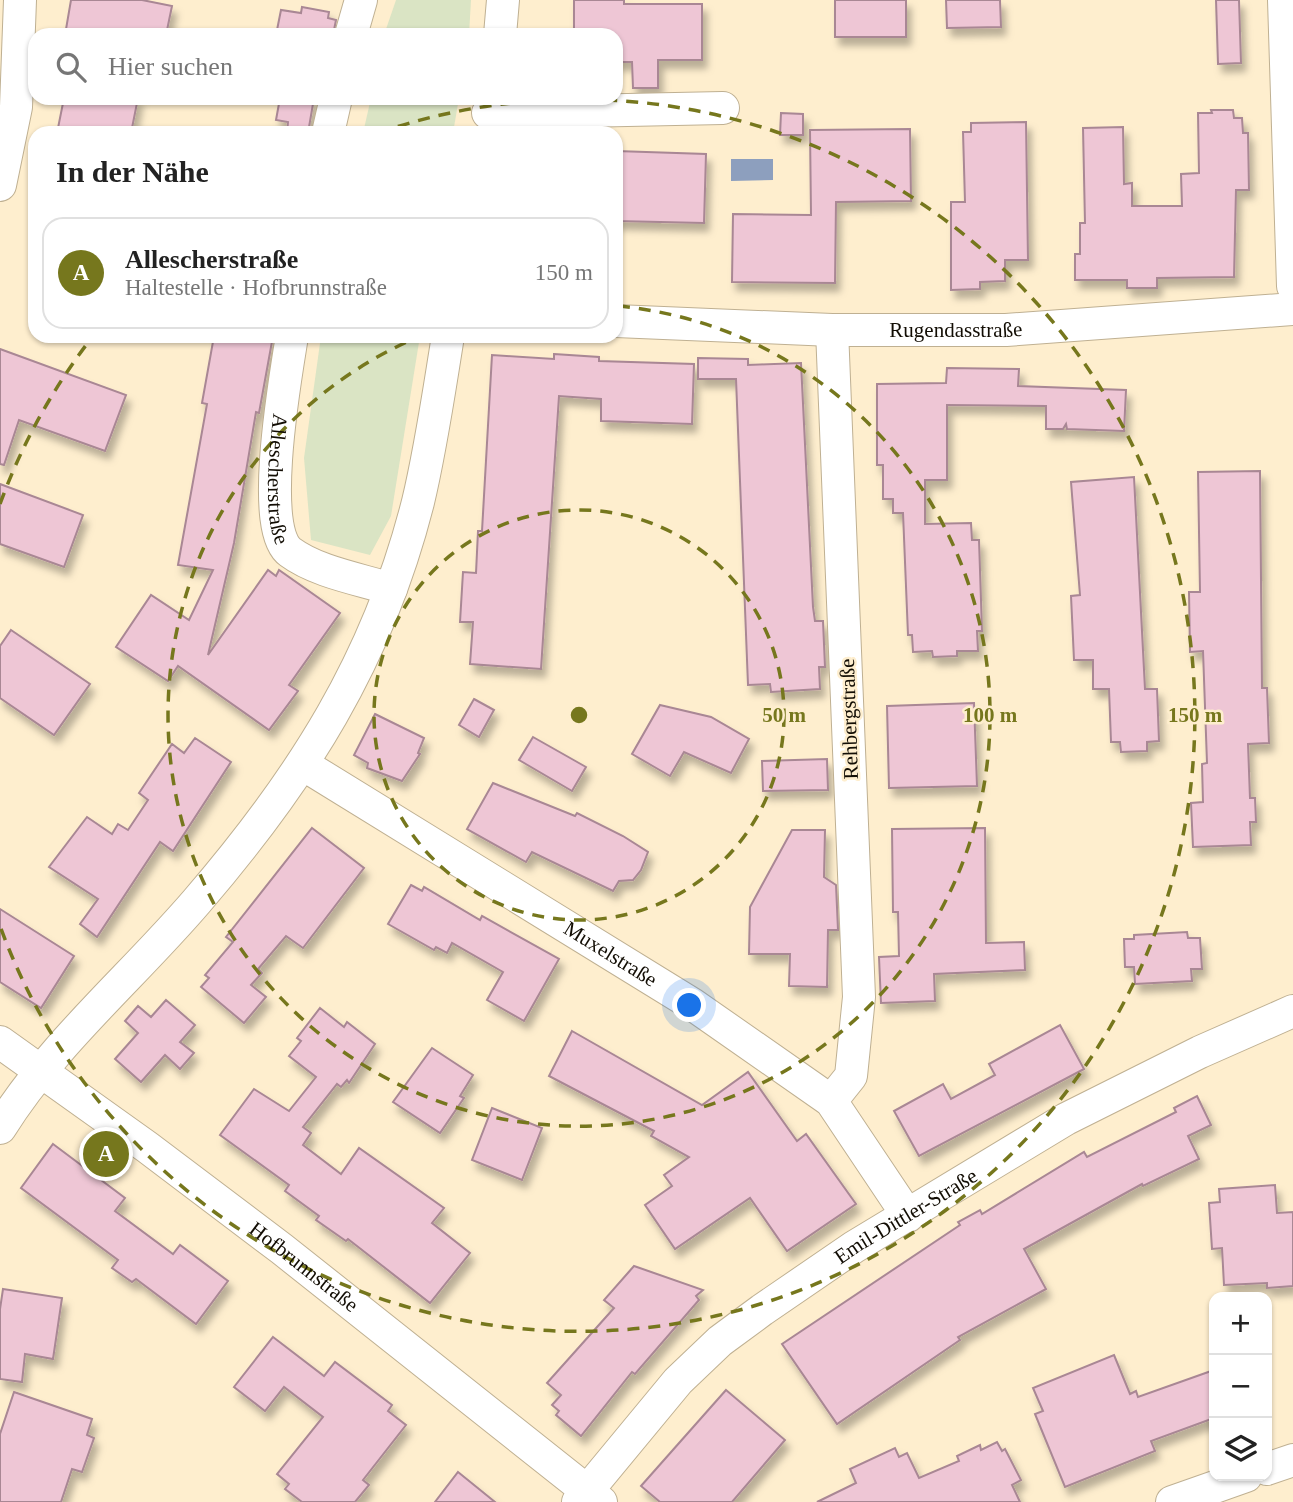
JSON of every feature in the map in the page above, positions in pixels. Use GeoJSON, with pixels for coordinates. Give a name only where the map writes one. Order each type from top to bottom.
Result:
{"type":"FeatureCollection","features":[{"type":"Feature","properties":{"kind":"street"},"geometry":{"type":"LineString","coordinates":[[0,185],[16,107],[20,0]]}},
{"type":"Feature","properties":{"kind":"street"},"geometry":{"type":"LineString","coordinates":[[353,28],[361,0]]}},
{"type":"Feature","properties":{"kind":"street"},"geometry":{"type":"LineString","coordinates":[[501,28],[503,0]]}},
{"type":"Feature","properties":{"kind":"street"},"geometry":{"type":"LineString","coordinates":[[1284,0],[1293,286]]}},
{"type":"Feature","properties":{"kind":"street"},"geometry":{"type":"LineString","coordinates":[[330,126],[334,105]]}},
{"type":"Feature","properties":{"kind":"street"},"geometry":{"type":"LineString","coordinates":[[487,115],[723,108]]}},
{"type":"Feature","properties":{"kind":"street","name":"Rugendasstraße"},"geometry":{"type":"LineString","coordinates":[[623,321],[832,330],[1006,330],[1293,309]]}},
{"type":"Feature","properties":{"kind":"street","name":"Rehbergstraße"},"geometry":{"type":"LineString","coordinates":[[831,1101],[851,1076],[859,997],[832,330]]}},
{"type":"Feature","properties":{"kind":"street","name":"Allescherstraße"},"geometry":{"type":"LineString","coordinates":[[291,343],[278,436],[274,508],[278,533],[288,551],[303,559],[391,589]]}},
{"type":"Feature","properties":{"kind":"street"},"geometry":{"type":"LineString","coordinates":[[0,1128],[41,1069],[193,906],[304,765],[349,687],[391,589],[418,502],[447,343]]}},
{"type":"Feature","properties":{"kind":"street","name":"Muxelstraße"},"geometry":{"type":"LineString","coordinates":[[304,765],[598,944],[692,1004],[831,1101],[908,1216]]}},
{"type":"Feature","properties":{"kind":"street","name":"Emil-Dittler-Straße"},"geometry":{"type":"LineString","coordinates":[[589,1498],[678,1381],[720,1341],[855,1247],[1066,1119],[1200,1052],[1293,1011]]}},
{"type":"Feature","properties":{"kind":"street","name":"Hofbrunnstraße"},"geometry":{"type":"LineString","coordinates":[[0,1042],[41,1069],[282,1249],[589,1498]]}},
{"type":"Feature","properties":{"kind":"street"},"geometry":{"type":"LineString","coordinates":[[1272,1467],[1293,1460]]}},
{"type":"Feature","properties":{"kind":"street"},"geometry":{"type":"LineString","coordinates":[[1172,1502],[1232,1481]]}},
{"type":"Feature","properties":{"kind":"green space"},"geometry":{"type":"Polygon","coordinates":[[[396,0],[471,0],[469,28],[386,28],[396,0]]]}},
{"type":"Feature","properties":{"kind":"green space"},"geometry":{"type":"Polygon","coordinates":[[[369,105],[458,105],[454,126],[365,126],[369,105]]]}},
{"type":"Feature","properties":{"kind":"green space"},"geometry":{"type":"Polygon","coordinates":[[[320,343],[419,343],[391,516],[370,555],[311,540],[304,458],[320,343]]]}},
{"type":"Feature","properties":{"kind":"water"},"geometry":{"type":"Polygon","coordinates":[[[731,159],[773,159],[773,180],[731,181],[731,159]]]}},
{"type":"Feature","properties":{"kind":"building"},"geometry":{"type":"Polygon","coordinates":[[[71,0],[142,0],[172,6],[167,28],[66,28],[71,0]]]}},
{"type":"Feature","properties":{"kind":"building"},"geometry":{"type":"Polygon","coordinates":[[[574,0],[624,0],[624,4],[702,4],[702,60],[658,60],[658,88],[633,88],[632,62],[623,62],[623,28],[574,28],[574,0]]]}},
{"type":"Feature","properties":{"kind":"building"},"geometry":{"type":"Polygon","coordinates":[[[835,0],[906,0],[906,37],[835,37],[835,0]]]}},
{"type":"Feature","properties":{"kind":"building"},"geometry":{"type":"Polygon","coordinates":[[[946,0],[1000,0],[1001,27],[947,28],[946,0]]]}},
{"type":"Feature","properties":{"kind":"building"},"geometry":{"type":"Polygon","coordinates":[[[1216,0],[1239,0],[1241,63],[1218,64],[1216,0]]]}},
{"type":"Feature","properties":{"kind":"building"},"geometry":{"type":"Polygon","coordinates":[[[302,7],[329,12],[328,18],[336,20],[334,28],[277,28],[281,10],[301,13],[302,7]]]}},
{"type":"Feature","properties":{"kind":"building"},"geometry":{"type":"Polygon","coordinates":[[[63,105],[137,105],[132,126],[58,126],[63,105]]]}},
{"type":"Feature","properties":{"kind":"building"},"geometry":{"type":"Polygon","coordinates":[[[279,105],[313,105],[309,126],[288,126],[288,122],[276,120],[279,105]]]}},
{"type":"Feature","properties":{"kind":"building"},"geometry":{"type":"Polygon","coordinates":[[[1211,110],[1233,110],[1234,118],[1242,118],[1243,133],[1248,133],[1249,190],[1236,190],[1234,277],[1157,278],[1157,288],[1127,288],[1127,280],[1075,280],[1075,254],[1080,254],[1080,223],[1085,223],[1083,128],[1123,127],[1124,184],[1132,183],[1132,206],[1182,206],[1181,174],[1199,173],[1198,113],[1212,113],[1211,110]]]}},
{"type":"Feature","properties":{"kind":"building"},"geometry":{"type":"Polygon","coordinates":[[[781,113],[803,114],[803,135],[780,135],[781,113]]]}},
{"type":"Feature","properties":{"kind":"building"},"geometry":{"type":"Polygon","coordinates":[[[1026,122],[1028,260],[1005,260],[1005,281],[980,282],[980,289],[951,290],[951,202],[965,202],[963,132],[971,132],[971,123],[1026,122]]]}},
{"type":"Feature","properties":{"kind":"building"},"geometry":{"type":"Polygon","coordinates":[[[910,129],[911,201],[836,202],[835,283],[732,282],[733,214],[811,215],[810,130],[910,129]]]}},
{"type":"Feature","properties":{"kind":"building"},"geometry":{"type":"Polygon","coordinates":[[[623,151],[706,154],[704,223],[623,221],[623,151]]]}},
{"type":"Feature","properties":{"kind":"building"},"geometry":{"type":"Polygon","coordinates":[[[213,343],[272,343],[259,413],[256,412],[234,543],[208,655],[268,570],[276,576],[279,570],[340,613],[289,685],[298,691],[269,730],[178,666],[168,681],[116,647],[151,595],[189,620],[213,570],[178,565],[207,404],[202,403],[213,343]]]}},
{"type":"Feature","properties":{"kind":"building"},"geometry":{"type":"Polygon","coordinates":[[[0,349],[126,395],[105,451],[19,420],[4,465],[0,464],[0,349]]]}},
{"type":"Feature","properties":{"kind":"building"},"geometry":{"type":"Polygon","coordinates":[[[554,354],[599,357],[599,361],[694,364],[692,424],[601,421],[601,399],[559,396],[541,669],[470,664],[473,622],[460,622],[463,572],[476,573],[478,531],[482,531],[492,355],[554,359],[554,354]]]}},
{"type":"Feature","properties":{"kind":"building"},"geometry":{"type":"Polygon","coordinates":[[[698,358],[748,359],[748,365],[801,363],[813,607],[815,621],[823,621],[825,667],[819,667],[820,689],[771,692],[770,684],[748,685],[736,379],[698,379],[698,358]]]}},
{"type":"Feature","properties":{"kind":"building"},"geometry":{"type":"Polygon","coordinates":[[[947,368],[1019,369],[1018,386],[1126,390],[1124,431],[1067,429],[1066,424],[1063,429],[1046,429],[1046,406],[947,405],[947,480],[925,480],[925,524],[971,523],[972,540],[979,540],[982,631],[977,631],[978,651],[957,651],[957,656],[933,657],[932,651],[913,652],[912,635],[908,635],[903,513],[893,513],[893,499],[883,499],[883,465],[877,465],[877,384],[946,383],[947,368]]]}},
{"type":"Feature","properties":{"kind":"building"},"geometry":{"type":"Polygon","coordinates":[[[1260,471],[1262,688],[1267,688],[1269,743],[1248,744],[1250,798],[1255,798],[1256,822],[1250,822],[1251,845],[1193,847],[1191,803],[1203,802],[1202,764],[1207,763],[1203,651],[1190,652],[1189,592],[1200,592],[1198,472],[1260,471]]]}},
{"type":"Feature","properties":{"kind":"building"},"geometry":{"type":"Polygon","coordinates":[[[1134,477],[1145,689],[1157,689],[1159,741],[1147,742],[1147,751],[1121,752],[1120,742],[1111,742],[1109,689],[1093,689],[1093,660],[1074,660],[1071,596],[1080,595],[1071,482],[1134,477]]]}},
{"type":"Feature","properties":{"kind":"building"},"geometry":{"type":"Polygon","coordinates":[[[0,484],[83,515],[64,567],[0,544],[0,484]]]}},
{"type":"Feature","properties":{"kind":"building"},"geometry":{"type":"Polygon","coordinates":[[[11,630],[90,684],[54,735],[0,698],[0,646],[11,630]]]}},
{"type":"Feature","properties":{"kind":"building"},"geometry":{"type":"Polygon","coordinates":[[[474,699],[494,710],[479,737],[459,725],[474,699]]]}},
{"type":"Feature","properties":{"kind":"building"},"geometry":{"type":"Polygon","coordinates":[[[974,703],[977,786],[889,788],[887,706],[974,703]]]}},
{"type":"Feature","properties":{"kind":"building"},"geometry":{"type":"Polygon","coordinates":[[[660,705],[711,717],[749,739],[731,773],[684,752],[670,776],[632,754],[660,705]]]}},
{"type":"Feature","properties":{"kind":"building"},"geometry":{"type":"Polygon","coordinates":[[[375,714],[424,738],[418,753],[420,754],[402,781],[367,768],[368,763],[354,755],[375,714]]]}},
{"type":"Feature","properties":{"kind":"building"},"geometry":{"type":"Polygon","coordinates":[[[533,737],[586,767],[572,791],[519,760],[533,737]]]}},
{"type":"Feature","properties":{"kind":"building"},"geometry":{"type":"Polygon","coordinates":[[[195,738],[231,762],[173,851],[160,842],[97,937],[80,924],[98,899],[49,867],[87,817],[112,834],[118,824],[128,830],[148,800],[139,793],[172,744],[184,753],[195,738]]]}},
{"type":"Feature","properties":{"kind":"building"},"geometry":{"type":"Polygon","coordinates":[[[827,759],[828,790],[763,791],[762,761],[827,759]]]}},
{"type":"Feature","properties":{"kind":"building"},"geometry":{"type":"Polygon","coordinates":[[[493,783],[575,816],[577,813],[623,836],[648,852],[641,870],[633,880],[619,881],[613,891],[532,852],[526,862],[467,829],[493,783]]]}},
{"type":"Feature","properties":{"kind":"building"},"geometry":{"type":"Polygon","coordinates":[[[312,828],[364,868],[303,948],[286,936],[258,969],[262,973],[251,985],[266,997],[244,1023],[201,987],[209,978],[205,975],[233,942],[226,937],[312,828]]]}},
{"type":"Feature","properties":{"kind":"building"},"geometry":{"type":"Polygon","coordinates":[[[985,828],[986,943],[1024,942],[1025,970],[934,974],[935,1001],[881,1003],[879,957],[899,956],[898,912],[893,912],[892,829],[985,828]]]}},
{"type":"Feature","properties":{"kind":"building"},"geometry":{"type":"Polygon","coordinates":[[[792,830],[825,830],[824,877],[836,885],[838,930],[828,930],[827,987],[789,986],[790,954],[749,954],[750,907],[792,830]]]}},
{"type":"Feature","properties":{"kind":"building"},"geometry":{"type":"Polygon","coordinates":[[[411,885],[422,891],[424,887],[480,920],[482,916],[559,959],[524,1021],[487,1000],[503,972],[452,943],[447,953],[436,947],[434,950],[388,924],[411,885]]]}},
{"type":"Feature","properties":{"kind":"building"},"geometry":{"type":"Polygon","coordinates":[[[0,909],[74,956],[41,1008],[0,982],[0,909]]]}},
{"type":"Feature","properties":{"kind":"building"},"geometry":{"type":"Polygon","coordinates":[[[1187,932],[1188,938],[1200,938],[1202,969],[1191,969],[1192,981],[1135,984],[1134,967],[1125,967],[1124,939],[1134,939],[1134,935],[1187,932]]]}},
{"type":"Feature","properties":{"kind":"building"},"geometry":{"type":"Polygon","coordinates":[[[166,1000],[195,1025],[180,1042],[194,1053],[180,1069],[165,1055],[141,1082],[115,1059],[138,1033],[125,1021],[138,1006],[151,1017],[166,1000]]]}},
{"type":"Feature","properties":{"kind":"building"},"geometry":{"type":"Polygon","coordinates":[[[320,1008],[344,1027],[347,1022],[375,1044],[349,1083],[347,1080],[341,1087],[337,1084],[303,1127],[311,1133],[303,1145],[341,1174],[359,1148],[444,1208],[432,1223],[470,1253],[430,1303],[348,1239],[346,1241],[316,1220],[319,1216],[285,1191],[289,1185],[220,1135],[254,1089],[289,1111],[316,1077],[289,1056],[301,1041],[297,1038],[320,1008]]]}},
{"type":"Feature","properties":{"kind":"building"},"geometry":{"type":"Polygon","coordinates":[[[1060,1025],[1084,1069],[919,1156],[894,1111],[943,1084],[951,1099],[995,1075],[989,1064],[1060,1025]]]}},
{"type":"Feature","properties":{"kind":"building"},"geometry":{"type":"Polygon","coordinates":[[[572,1031],[702,1105],[748,1072],[797,1141],[806,1134],[856,1204],[787,1251],[750,1198],[675,1249],[645,1205],[672,1186],[664,1175],[689,1157],[651,1136],[654,1131],[549,1076],[572,1031]]]}},
{"type":"Feature","properties":{"kind":"building"},"geometry":{"type":"Polygon","coordinates":[[[432,1048],[473,1075],[460,1096],[464,1098],[440,1133],[393,1102],[432,1048]]]}},
{"type":"Feature","properties":{"kind":"building"},"geometry":{"type":"Polygon","coordinates":[[[1197,1096],[1211,1125],[1188,1136],[1199,1159],[1143,1186],[1142,1184],[1024,1249],[1046,1289],[958,1337],[960,1340],[837,1424],[782,1344],[960,1225],[958,1222],[980,1210],[982,1214],[1084,1152],[1087,1157],[1176,1112],[1174,1108],[1197,1096]]]}},
{"type":"Feature","properties":{"kind":"building"},"geometry":{"type":"Polygon","coordinates":[[[492,1108],[542,1128],[522,1180],[472,1160],[492,1108]]]}},
{"type":"Feature","properties":{"kind":"building"},"geometry":{"type":"Polygon","coordinates":[[[53,1144],[125,1198],[115,1211],[173,1254],[180,1245],[228,1281],[196,1324],[136,1279],[132,1282],[112,1268],[118,1260],[21,1188],[53,1144]]]}},
{"type":"Feature","properties":{"kind":"building"},"geometry":{"type":"Polygon","coordinates":[[[1275,1185],[1277,1213],[1293,1212],[1293,1286],[1267,1288],[1267,1283],[1224,1285],[1222,1248],[1212,1249],[1209,1203],[1220,1202],[1219,1189],[1275,1185]]]}},
{"type":"Feature","properties":{"kind":"building"},"geometry":{"type":"Polygon","coordinates":[[[634,1266],[703,1290],[696,1296],[699,1300],[635,1374],[632,1372],[581,1436],[556,1415],[559,1411],[552,1405],[561,1395],[547,1383],[614,1308],[604,1300],[634,1266]]]}},
{"type":"Feature","properties":{"kind":"building"},"geometry":{"type":"Polygon","coordinates":[[[3,1289],[62,1298],[53,1359],[25,1354],[22,1382],[0,1379],[0,1309],[3,1289]]]}},
{"type":"Feature","properties":{"kind":"building"},"geometry":{"type":"Polygon","coordinates":[[[273,1337],[324,1376],[335,1362],[392,1405],[388,1411],[406,1425],[363,1480],[369,1485],[355,1502],[302,1502],[285,1489],[289,1484],[277,1474],[323,1417],[284,1387],[265,1411],[234,1387],[273,1337]]]}},
{"type":"Feature","properties":{"kind":"building"},"geometry":{"type":"Polygon","coordinates":[[[1114,1355],[1130,1394],[1136,1391],[1138,1397],[1209,1372],[1209,1420],[1151,1441],[1155,1451],[1065,1487],[1035,1414],[1043,1411],[1033,1388],[1114,1355]]]}},
{"type":"Feature","properties":{"kind":"building"},"geometry":{"type":"Polygon","coordinates":[[[726,1390],[785,1440],[732,1502],[660,1502],[641,1486],[726,1390]]]}},
{"type":"Feature","properties":{"kind":"building"},"geometry":{"type":"Polygon","coordinates":[[[14,1392],[92,1419],[87,1435],[94,1438],[82,1472],[72,1469],[61,1502],[0,1502],[0,1434],[14,1392]]]}},
{"type":"Feature","properties":{"kind":"building"},"geometry":{"type":"Polygon","coordinates":[[[997,1442],[1002,1451],[1005,1449],[1021,1480],[1012,1485],[1020,1502],[817,1502],[856,1483],[850,1469],[895,1448],[899,1457],[907,1453],[919,1478],[959,1461],[957,1456],[980,1445],[981,1450],[997,1442]]]}},
{"type":"Feature","properties":{"kind":"building"},"geometry":{"type":"Polygon","coordinates":[[[458,1472],[495,1502],[435,1502],[458,1472]]]}},
{"type":"Feature","properties":{"kind":"place","name":"Allescherstraße"},"geometry":{"type":"Point","coordinates":[106,1154]}}]}
